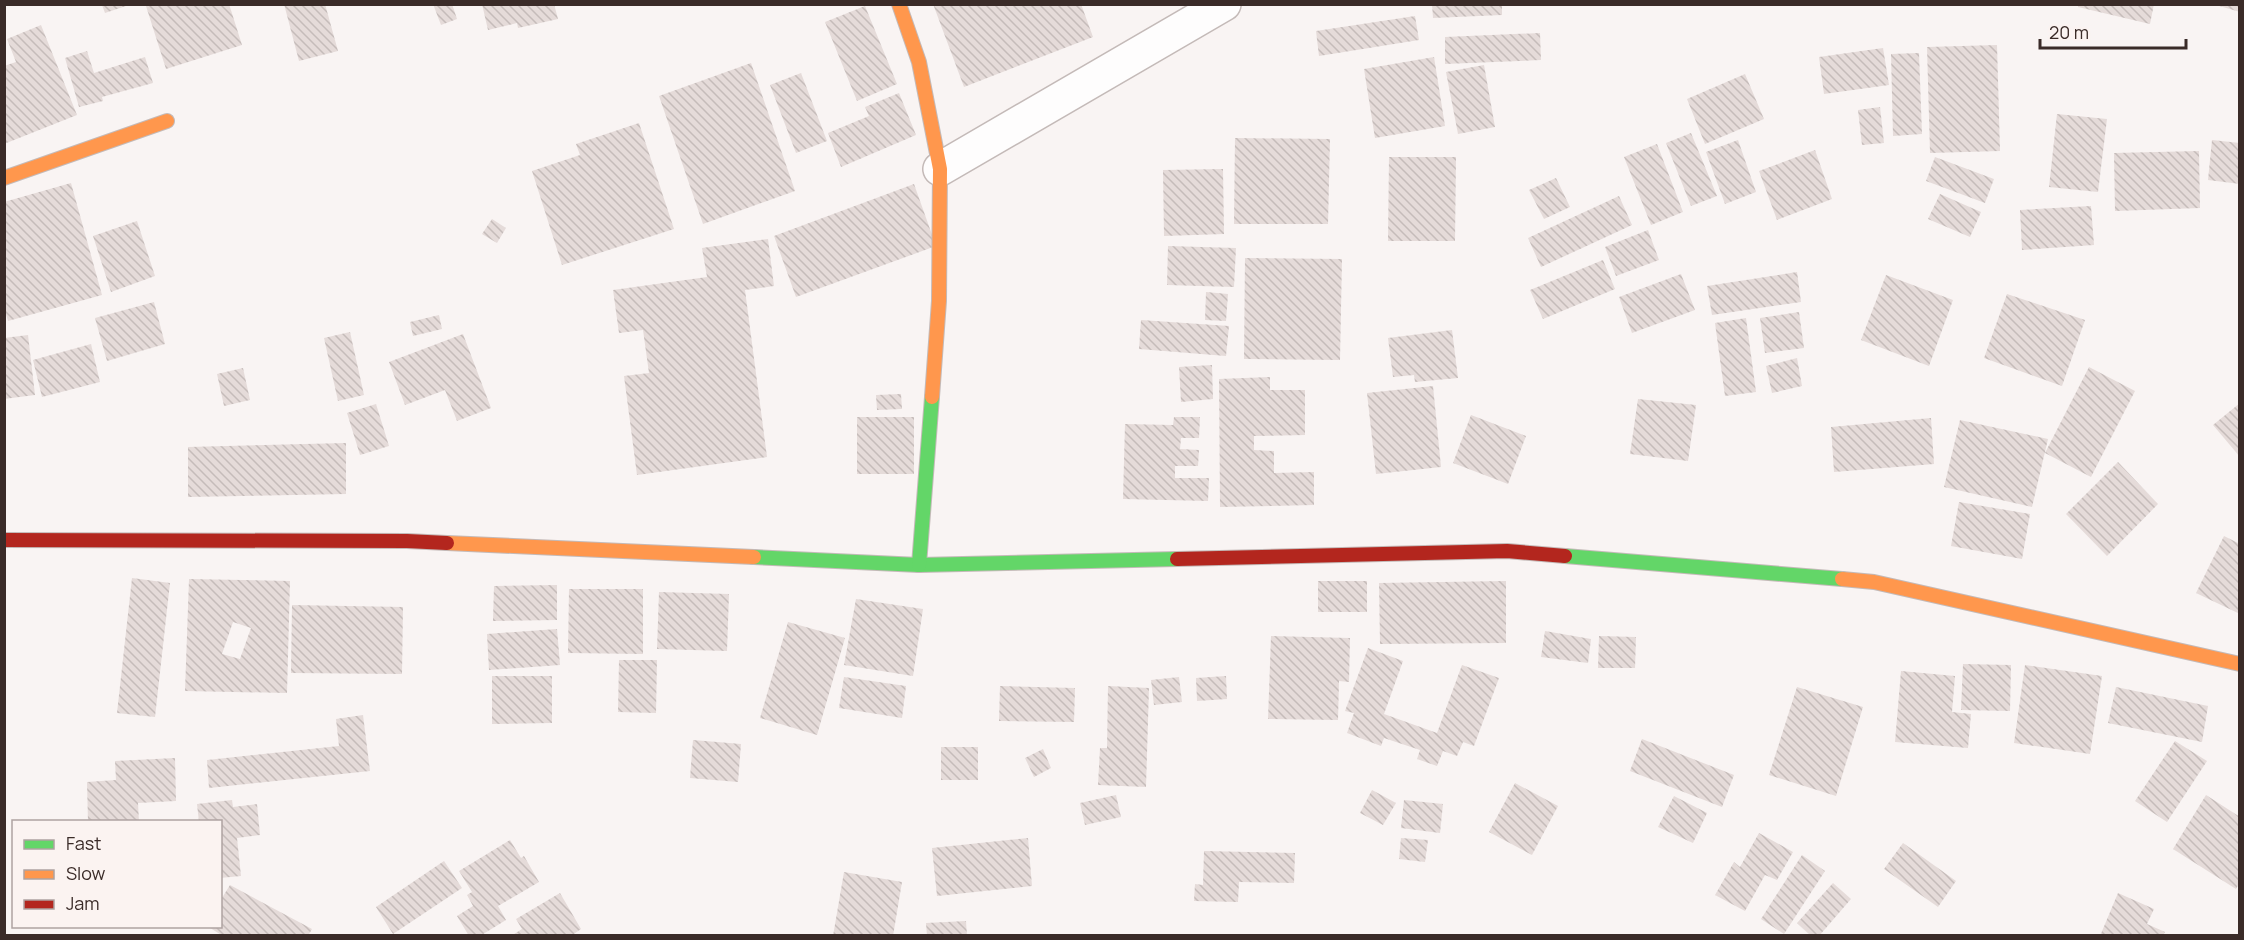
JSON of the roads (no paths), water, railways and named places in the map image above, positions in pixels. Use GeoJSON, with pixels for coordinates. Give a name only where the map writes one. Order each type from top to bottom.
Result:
{"type":"FeatureCollection","features":[{"type":"Feature","properties":{"kind":"street"},"geometry":{"type":"LineString","coordinates":[[899,4],[919,62],[940,168],[939,301],[919,565]]}},
{"type":"Feature","properties":{"kind":"street"},"geometry":{"type":"LineString","coordinates":[[940,168],[1224,4]]}},
{"type":"Feature","properties":{"kind":"street"},"geometry":{"type":"LineString","coordinates":[[4,178],[167,121]]}},
{"type":"Feature","properties":{"kind":"street"},"geometry":{"type":"LineString","coordinates":[[4,540],[407,541],[919,565],[1508,551],[1874,582],[2240,664]]}}]}
